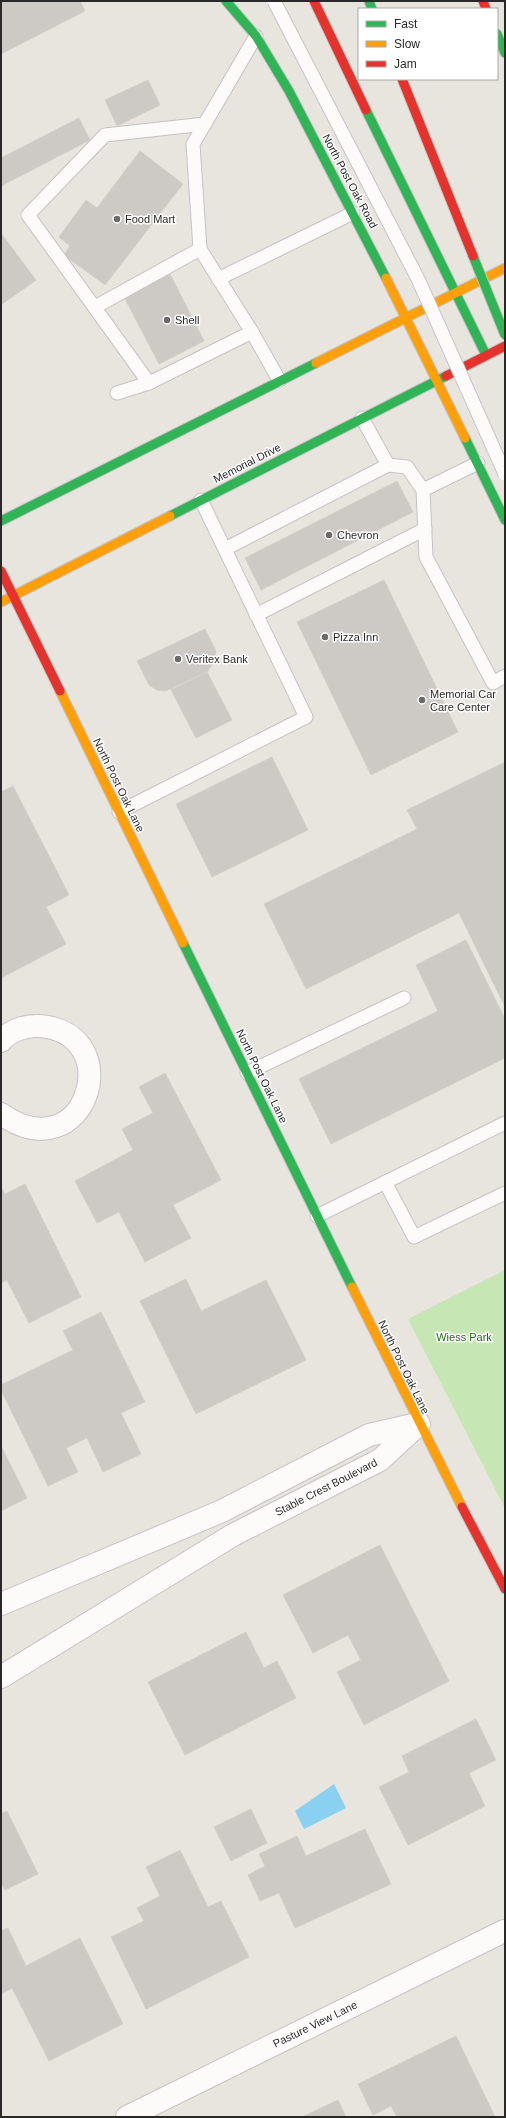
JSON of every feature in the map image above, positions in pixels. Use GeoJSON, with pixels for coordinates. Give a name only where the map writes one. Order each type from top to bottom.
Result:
{"type":"FeatureCollection","features":[{"type":"Feature","properties":{"kind":"main road","name":"North Post Oak Road"},"geometry":{"type":"LineString","coordinates":[[226,1],[256,36],[289,91],[407,318],[505,520]]}},
{"type":"Feature","properties":{"kind":"main road"},"geometry":{"type":"LineString","coordinates":[[314,1],[486,355]]}},
{"type":"Feature","properties":{"kind":"main road"},"geometry":{"type":"LineString","coordinates":[[498,36],[505,53]]}},
{"type":"Feature","properties":{"kind":"main road"},"geometry":{"type":"LineString","coordinates":[[402,80],[505,335]]}},
{"type":"Feature","properties":{"kind":"main road"},"geometry":{"type":"LineString","coordinates":[[1,521],[279,380],[407,318],[505,268]]}},
{"type":"Feature","properties":{"kind":"main road","name":"Memorial Drive"},"geometry":{"type":"LineString","coordinates":[[1,602],[505,346]]}},
{"type":"Feature","properties":{"kind":"main road","name":"North Post Oak Lane"},"geometry":{"type":"LineString","coordinates":[[1,571],[419,1424],[505,1589]]}},
{"type":"Feature","properties":{"kind":"street"},"geometry":{"type":"LineString","coordinates":[[1,1041],[17,1030],[33,1025],[50,1026],[65,1033],[78,1043],[86,1057],[90,1075],[88,1093],[80,1109],[67,1121],[50,1128],[33,1129],[15,1124],[1,1114]]}},
{"type":"Feature","properties":{"kind":"street"},"geometry":{"type":"LineString","coordinates":[[1,1604],[222,1512],[369,1435],[419,1424]]}},
{"type":"Feature","properties":{"kind":"street","name":"Stable Crest Boulevard"},"geometry":{"type":"LineString","coordinates":[[1,1677],[233,1535],[380,1460],[419,1424]]}},
{"type":"Feature","properties":{"kind":"street","name":"Pasture View Lane"},"geometry":{"type":"LineString","coordinates":[[127,2117],[504,1931]]}},
{"type":"Feature","properties":{"kind":"lane"},"geometry":{"type":"LineString","coordinates":[[274,1],[418,279],[505,474]]}},
{"type":"Feature","properties":{"kind":"lane"},"geometry":{"type":"LineString","coordinates":[[256,36],[193,144],[200,250],[252,332],[279,380]]}},
{"type":"Feature","properties":{"kind":"lane"},"geometry":{"type":"LineString","coordinates":[[149,383],[28,215],[105,135],[205,124]]}},
{"type":"Feature","properties":{"kind":"lane"},"geometry":{"type":"LineString","coordinates":[[218,279],[353,213]]}},
{"type":"Feature","properties":{"kind":"lane"},"geometry":{"type":"LineString","coordinates":[[95,307],[200,250]]}},
{"type":"Feature","properties":{"kind":"lane"},"geometry":{"type":"LineString","coordinates":[[117,393],[149,383],[252,332]]}},
{"type":"Feature","properties":{"kind":"lane"},"geometry":{"type":"LineString","coordinates":[[362,418],[388,465]]}},
{"type":"Feature","properties":{"kind":"lane"},"geometry":{"type":"LineString","coordinates":[[422,490],[478,463]]}},
{"type":"Feature","properties":{"kind":"lane"},"geometry":{"type":"LineString","coordinates":[[225,549],[388,465],[407,467],[422,490],[426,557],[493,683],[505,676]]}},
{"type":"Feature","properties":{"kind":"lane"},"geometry":{"type":"LineString","coordinates":[[119,812],[306,717],[201,500]]}},
{"type":"Feature","properties":{"kind":"lane"},"geometry":{"type":"LineString","coordinates":[[256,615],[425,529]]}},
{"type":"Feature","properties":{"kind":"lane"},"geometry":{"type":"LineString","coordinates":[[247,1073],[404,998]]}},
{"type":"Feature","properties":{"kind":"lane"},"geometry":{"type":"LineString","coordinates":[[317,1216],[505,1122]]}},
{"type":"Feature","properties":{"kind":"lane"},"geometry":{"type":"LineString","coordinates":[[385,1182],[414,1238],[505,1193]]}},
{"type":"Feature","properties":{"kind":"green space","name":"Wiess Park"},"geometry":{"type":"Polygon","coordinates":[[[505,1270],[505,1508],[408,1319],[505,1270]]]}},
{"type":"Feature","properties":{"kind":"water"},"geometry":{"type":"Polygon","coordinates":[[[334,1784],[346,1808],[304,1829],[295,1811],[334,1784]]]}},
{"type":"Feature","properties":{"kind":"building"},"geometry":{"type":"Polygon","coordinates":[[[1,1],[80,1],[85,11],[1,54],[1,1]]]}},
{"type":"Feature","properties":{"kind":"building"},"geometry":{"type":"Polygon","coordinates":[[[148,80],[160,105],[117,126],[105,100],[148,80]]]}},
{"type":"Feature","properties":{"kind":"building"},"geometry":{"type":"Polygon","coordinates":[[[79,118],[90,140],[1,186],[1,158],[79,118]]]}},
{"type":"Feature","properties":{"kind":"building"},"geometry":{"type":"Polygon","coordinates":[[[140,151],[183,184],[105,285],[64,255],[70,246],[59,237],[86,200],[97,208],[140,151]]]}},
{"type":"Feature","properties":{"kind":"building"},"geometry":{"type":"Polygon","coordinates":[[[1,233],[36,280],[1,305],[1,233]]]}},
{"type":"Feature","properties":{"kind":"building"},"geometry":{"type":"Polygon","coordinates":[[[169,272],[204,341],[159,364],[123,295],[169,272]]]}},
{"type":"Feature","properties":{"kind":"building","name":"Chevron"},"geometry":{"type":"Polygon","coordinates":[[[397,481],[413,512],[261,590],[245,558],[397,481]]]}},
{"type":"Feature","properties":{"kind":"building"},"geometry":{"type":"Polygon","coordinates":[[[384,580],[458,732],[371,775],[297,622],[384,580]]]}},
{"type":"Feature","properties":{"kind":"building","name":"Veritex Bank"},"geometry":{"type":"Polygon","coordinates":[[[205,629],[216,651],[214,662],[207,672],[166,691],[157,690],[149,685],[137,661],[205,629]]]}},
{"type":"Feature","properties":{"kind":"building"},"geometry":{"type":"Polygon","coordinates":[[[207,672],[232,720],[196,738],[171,690],[207,672]]]}},
{"type":"Feature","properties":{"kind":"building"},"geometry":{"type":"Polygon","coordinates":[[[272,757],[308,830],[212,877],[176,804],[272,757]]]}},
{"type":"Feature","properties":{"kind":"building"},"geometry":{"type":"Polygon","coordinates":[[[505,762],[505,1007],[459,913],[306,989],[264,904],[417,829],[407,810],[505,762]]]}},
{"type":"Feature","properties":{"kind":"building"},"geometry":{"type":"Polygon","coordinates":[[[13,786],[69,895],[46,907],[66,944],[1,978],[1,792],[13,786]]]}},
{"type":"Feature","properties":{"kind":"building"},"geometry":{"type":"Polygon","coordinates":[[[466,940],[505,1019],[505,1058],[331,1144],[299,1079],[438,1011],[416,965],[466,940]]]}},
{"type":"Feature","properties":{"kind":"building"},"geometry":{"type":"Polygon","coordinates":[[[165,1073],[221,1180],[173,1205],[191,1238],[145,1262],[119,1212],[97,1223],[75,1181],[133,1150],[122,1129],[153,1113],[139,1087],[165,1073]]]}},
{"type":"Feature","properties":{"kind":"building"},"geometry":{"type":"Polygon","coordinates":[[[25,1184],[81,1297],[29,1323],[7,1280],[1,1283],[1,1187],[5,1194],[25,1184]]]}},
{"type":"Feature","properties":{"kind":"building"},"geometry":{"type":"Polygon","coordinates":[[[186,1279],[201,1311],[266,1280],[306,1360],[196,1414],[140,1301],[186,1279]]]}},
{"type":"Feature","properties":{"kind":"building"},"geometry":{"type":"Polygon","coordinates":[[[101,1312],[145,1402],[121,1413],[141,1454],[103,1472],[87,1438],[66,1448],[78,1472],[48,1486],[1,1390],[1,1385],[73,1350],[63,1331],[101,1312]]]}},
{"type":"Feature","properties":{"kind":"building"},"geometry":{"type":"Polygon","coordinates":[[[1,1446],[27,1498],[1,1511],[1,1446]]]}},
{"type":"Feature","properties":{"kind":"building"},"geometry":{"type":"Polygon","coordinates":[[[380,1545],[449,1681],[364,1725],[337,1672],[361,1660],[348,1635],[313,1653],[283,1595],[380,1545]]]}},
{"type":"Feature","properties":{"kind":"building"},"geometry":{"type":"Polygon","coordinates":[[[246,1632],[264,1668],[277,1661],[296,1698],[185,1755],[148,1682],[246,1632]]]}},
{"type":"Feature","properties":{"kind":"building"},"geometry":{"type":"Polygon","coordinates":[[[476,1719],[496,1760],[469,1773],[485,1806],[408,1845],[379,1787],[409,1772],[402,1756],[476,1719]]]}},
{"type":"Feature","properties":{"kind":"building"},"geometry":{"type":"Polygon","coordinates":[[[251,1809],[267,1843],[231,1861],[214,1827],[251,1809]]]}},
{"type":"Feature","properties":{"kind":"building"},"geometry":{"type":"Polygon","coordinates":[[[7,1811],[38,1874],[5,1890],[1,1883],[1,1814],[7,1811]]]}},
{"type":"Feature","properties":{"kind":"building"},"geometry":{"type":"Polygon","coordinates":[[[365,1829],[391,1884],[295,1928],[279,1893],[260,1901],[248,1875],[265,1866],[259,1854],[297,1836],[306,1856],[365,1829]]]}},
{"type":"Feature","properties":{"kind":"building"},"geometry":{"type":"Polygon","coordinates":[[[180,1850],[208,1907],[221,1901],[249,1957],[146,2009],[111,1937],[144,1921],[137,1908],[160,1896],[146,1867],[180,1850]]]}},
{"type":"Feature","properties":{"kind":"building"},"geometry":{"type":"Polygon","coordinates":[[[8,1928],[26,1966],[80,1938],[123,2024],[49,2061],[12,1988],[1,1994],[1,1931],[8,1928]]]}},
{"type":"Feature","properties":{"kind":"building"},"geometry":{"type":"Polygon","coordinates":[[[456,2036],[495,2117],[397,2117],[391,2106],[373,2115],[358,2084],[456,2036]]]}},
{"type":"Feature","properties":{"kind":"building"},"geometry":{"type":"Polygon","coordinates":[[[338,2100],[346,2117],[302,2117],[338,2100]]]}},
{"type":"Feature","properties":{"kind":"traffic: fast"},"geometry":{"type":"LineString","coordinates":[[226,1],[256,36],[289,91],[386,278]]}},
{"type":"Feature","properties":{"kind":"traffic: fast"},"geometry":{"type":"LineString","coordinates":[[369,1],[372,8]]}},
{"type":"Feature","properties":{"kind":"traffic: fast"},"geometry":{"type":"LineString","coordinates":[[498,36],[505,53]]}},
{"type":"Feature","properties":{"kind":"traffic: fast"},"geometry":{"type":"LineString","coordinates":[[366,110],[486,355]]}},
{"type":"Feature","properties":{"kind":"traffic: fast"},"geometry":{"type":"LineString","coordinates":[[473,256],[505,335]]}},
{"type":"Feature","properties":{"kind":"traffic: fast"},"geometry":{"type":"LineString","coordinates":[[1,521],[316,363]]}},
{"type":"Feature","properties":{"kind":"traffic: fast"},"geometry":{"type":"LineString","coordinates":[[170,516],[446,376]]}},
{"type":"Feature","properties":{"kind":"traffic: fast"},"geometry":{"type":"LineString","coordinates":[[465,438],[505,520]]}},
{"type":"Feature","properties":{"kind":"traffic: fast"},"geometry":{"type":"LineString","coordinates":[[183,943],[352,1287]]}},
{"type":"Feature","properties":{"kind":"traffic: slow"},"geometry":{"type":"LineString","coordinates":[[316,363],[505,268]]}},
{"type":"Feature","properties":{"kind":"traffic: slow"},"geometry":{"type":"LineString","coordinates":[[386,278],[465,438]]}},
{"type":"Feature","properties":{"kind":"traffic: slow"},"geometry":{"type":"LineString","coordinates":[[1,602],[170,516]]}},
{"type":"Feature","properties":{"kind":"traffic: slow"},"geometry":{"type":"LineString","coordinates":[[60,691],[183,943]]}},
{"type":"Feature","properties":{"kind":"traffic: slow"},"geometry":{"type":"LineString","coordinates":[[352,1287],[462,1507]]}},
{"type":"Feature","properties":{"kind":"traffic: jam"},"geometry":{"type":"LineString","coordinates":[[314,1],[366,110]]}},
{"type":"Feature","properties":{"kind":"traffic: jam"},"geometry":{"type":"LineString","coordinates":[[483,1],[486,8]]}},
{"type":"Feature","properties":{"kind":"traffic: jam"},"geometry":{"type":"LineString","coordinates":[[402,80],[473,256]]}},
{"type":"Feature","properties":{"kind":"traffic: jam"},"geometry":{"type":"LineString","coordinates":[[446,376],[505,346]]}},
{"type":"Feature","properties":{"kind":"traffic: jam"},"geometry":{"type":"LineString","coordinates":[[1,571],[60,691]]}},
{"type":"Feature","properties":{"kind":"traffic: jam"},"geometry":{"type":"LineString","coordinates":[[462,1507],[505,1589]]}},
{"type":"Feature","properties":{"kind":"place","name":"Food Mart"},"geometry":{"type":"Point","coordinates":[117,219]}},
{"type":"Feature","properties":{"kind":"place","name":"Shell"},"geometry":{"type":"Point","coordinates":[167,320]}},
{"type":"Feature","properties":{"kind":"place","name":"Chevron"},"geometry":{"type":"Point","coordinates":[329,535]}},
{"type":"Feature","properties":{"kind":"place","name":"Pizza Inn"},"geometry":{"type":"Point","coordinates":[325,637]}},
{"type":"Feature","properties":{"kind":"place","name":"Veritex Bank"},"geometry":{"type":"Point","coordinates":[178,659]}},
{"type":"Feature","properties":{"kind":"place","name":"Memorial Car Care Center"},"geometry":{"type":"Point","coordinates":[422,700]}}]}
